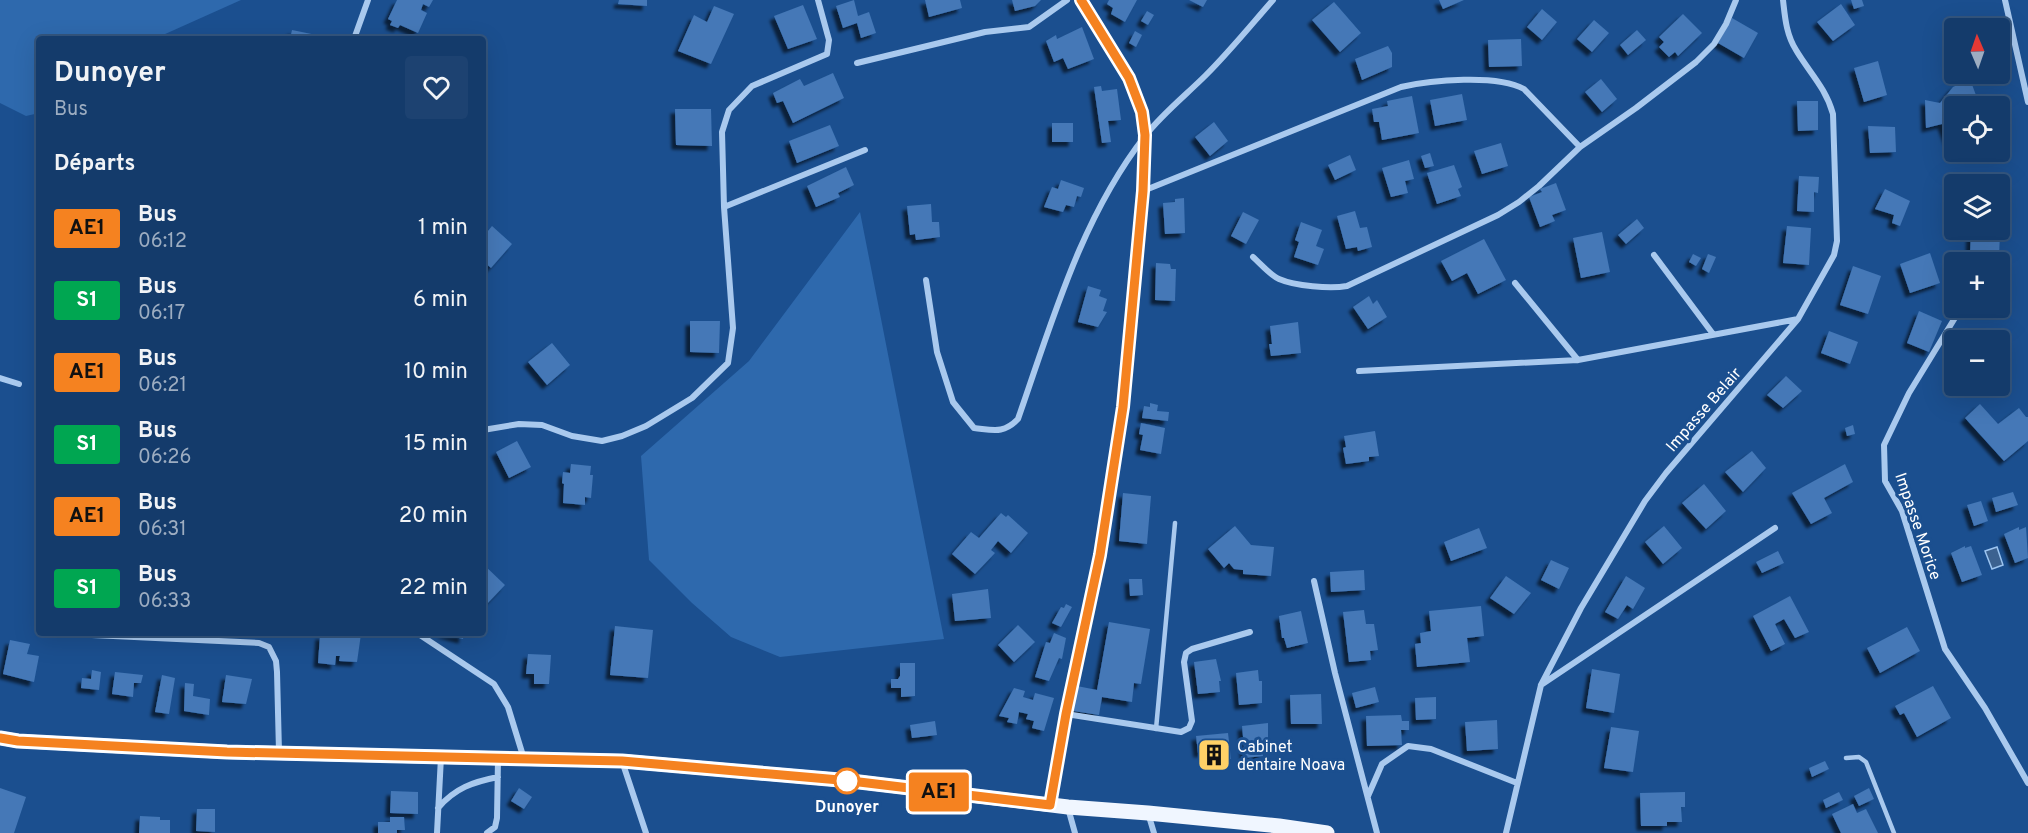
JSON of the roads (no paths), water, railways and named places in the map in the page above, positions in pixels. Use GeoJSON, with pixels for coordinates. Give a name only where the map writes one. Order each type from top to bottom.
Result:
{"type":"FeatureCollection","features":[{"type":"Feature","properties":{"kind":"main road"},"geometry":{"type":"LineString","coordinates":[[0,738],[90,746],[279,753],[622,761],[851,781],[1068,807],[1279,826],[1327,833]]}},
{"type":"Feature","properties":{"kind":"street"},"geometry":{"type":"LineString","coordinates":[[355,36],[368,0]]}},
{"type":"Feature","properties":{"kind":"street"},"geometry":{"type":"LineString","coordinates":[[486,430],[519,424],[542,425],[572,436],[602,441],[622,436],[646,426],[692,398],[728,363],[733,328],[724,207],[722,132],[729,110],[752,86],[827,54],[829,40],[818,0]]}},
{"type":"Feature","properties":{"kind":"street"},"geometry":{"type":"LineString","coordinates":[[857,63],[985,32],[1029,27],[1067,0]]}},
{"type":"Feature","properties":{"kind":"street"},"geometry":{"type":"LineString","coordinates":[[1050,805],[1066,714],[1100,555],[1123,407],[1143,191],[1145,135],[1142,112],[1129,78],[1081,0]]}},
{"type":"Feature","properties":{"kind":"street"},"geometry":{"type":"LineString","coordinates":[[926,280],[937,352],[953,402],[974,428],[1000,431],[1011,427],[1018,419],[1056,312],[1096,214],[1111,186],[1145,135],[1222,58],[1273,0]]}},
{"type":"Feature","properties":{"kind":"street"},"geometry":{"type":"LineString","coordinates":[[1253,257],[1281,280],[1327,288],[1347,286],[1498,215],[1539,186],[1581,147],[1696,62],[1714,44],[1736,0]]}},
{"type":"Feature","properties":{"kind":"street","name":"Impasse Belair"},"geometry":{"type":"LineString","coordinates":[[1506,833],[1541,685],[1581,608],[1645,501],[1666,473],[1798,319],[1834,255],[1836,248],[1833,114],[1822,86],[1795,48],[1785,21],[1783,0]]}},
{"type":"Feature","properties":{"kind":"street"},"geometry":{"type":"LineString","coordinates":[[2005,0],[2028,102]]}},
{"type":"Feature","properties":{"kind":"street"},"geometry":{"type":"LineString","coordinates":[[1143,191],[1401,87],[1427,81],[1500,81],[1514,84],[1524,89],[1581,147]]}},
{"type":"Feature","properties":{"kind":"street"},"geometry":{"type":"LineString","coordinates":[[724,207],[865,150]]}},
{"type":"Feature","properties":{"kind":"street"},"geometry":{"type":"LineString","coordinates":[[1654,255],[1713,334]]}},
{"type":"Feature","properties":{"kind":"street"},"geometry":{"type":"LineString","coordinates":[[1515,283],[1578,360]]}},
{"type":"Feature","properties":{"kind":"street","name":"Impasse Morice"},"geometry":{"type":"LineString","coordinates":[[1955,318],[1910,393],[1884,446],[1886,481],[1902,511],[1945,649],[1985,708],[2028,783]]}},
{"type":"Feature","properties":{"kind":"street"},"geometry":{"type":"LineString","coordinates":[[1359,370],[1578,360],[1798,319]]}},
{"type":"Feature","properties":{"kind":"street"},"geometry":{"type":"LineString","coordinates":[[0,378],[19,384]]}},
{"type":"Feature","properties":{"kind":"street"},"geometry":{"type":"LineString","coordinates":[[1541,685],[1775,528]]}},
{"type":"Feature","properties":{"kind":"street"},"geometry":{"type":"LineString","coordinates":[[1314,581],[1335,673],[1377,833]]}},
{"type":"Feature","properties":{"kind":"street"},"geometry":{"type":"LineString","coordinates":[[1066,714],[1181,732],[1189,728],[1192,721],[1184,662],[1186,653],[1192,649],[1250,632]]}},
{"type":"Feature","properties":{"kind":"street"},"geometry":{"type":"LineString","coordinates":[[197,636],[259,643],[269,647],[276,661],[279,753]]}},
{"type":"Feature","properties":{"kind":"street"},"geometry":{"type":"LineString","coordinates":[[422,636],[494,684],[508,707],[524,759]]}},
{"type":"Feature","properties":{"kind":"street"},"geometry":{"type":"LineString","coordinates":[[1368,796],[1382,764],[1408,746],[1431,749],[1517,783]]}},
{"type":"Feature","properties":{"kind":"street"},"geometry":{"type":"LineString","coordinates":[[437,833],[441,757]]}},
{"type":"Feature","properties":{"kind":"street"},"geometry":{"type":"LineString","coordinates":[[487,833],[495,827],[497,818],[498,759]]}},
{"type":"Feature","properties":{"kind":"street"},"geometry":{"type":"LineString","coordinates":[[622,761],[645,833]]}},
{"type":"Feature","properties":{"kind":"street"},"geometry":{"type":"LineString","coordinates":[[438,809],[448,796],[467,785],[498,777]]}},
{"type":"Feature","properties":{"kind":"street"},"geometry":{"type":"LineString","coordinates":[[1068,807],[1075,833]]}},
{"type":"Feature","properties":{"kind":"street"},"geometry":{"type":"LineString","coordinates":[[1148,813],[1154,833]]}},
{"type":"Feature","properties":{"kind":"lane"},"geometry":{"type":"LineString","coordinates":[[1156,729],[1175,524]]}},
{"type":"Feature","properties":{"kind":"lane"},"geometry":{"type":"LineString","coordinates":[[1846,758],[1859,757],[1866,762],[1894,833]]}},
{"type":"Feature","properties":{"kind":"place","name":"Cabinet dentaire Noava"},"geometry":{"type":"Point","coordinates":[1214,755]}},
{"type":"Feature","properties":{"kind":"place","name":"Dunoyer"},"geometry":{"type":"Point","coordinates":[847,781]}}]}
